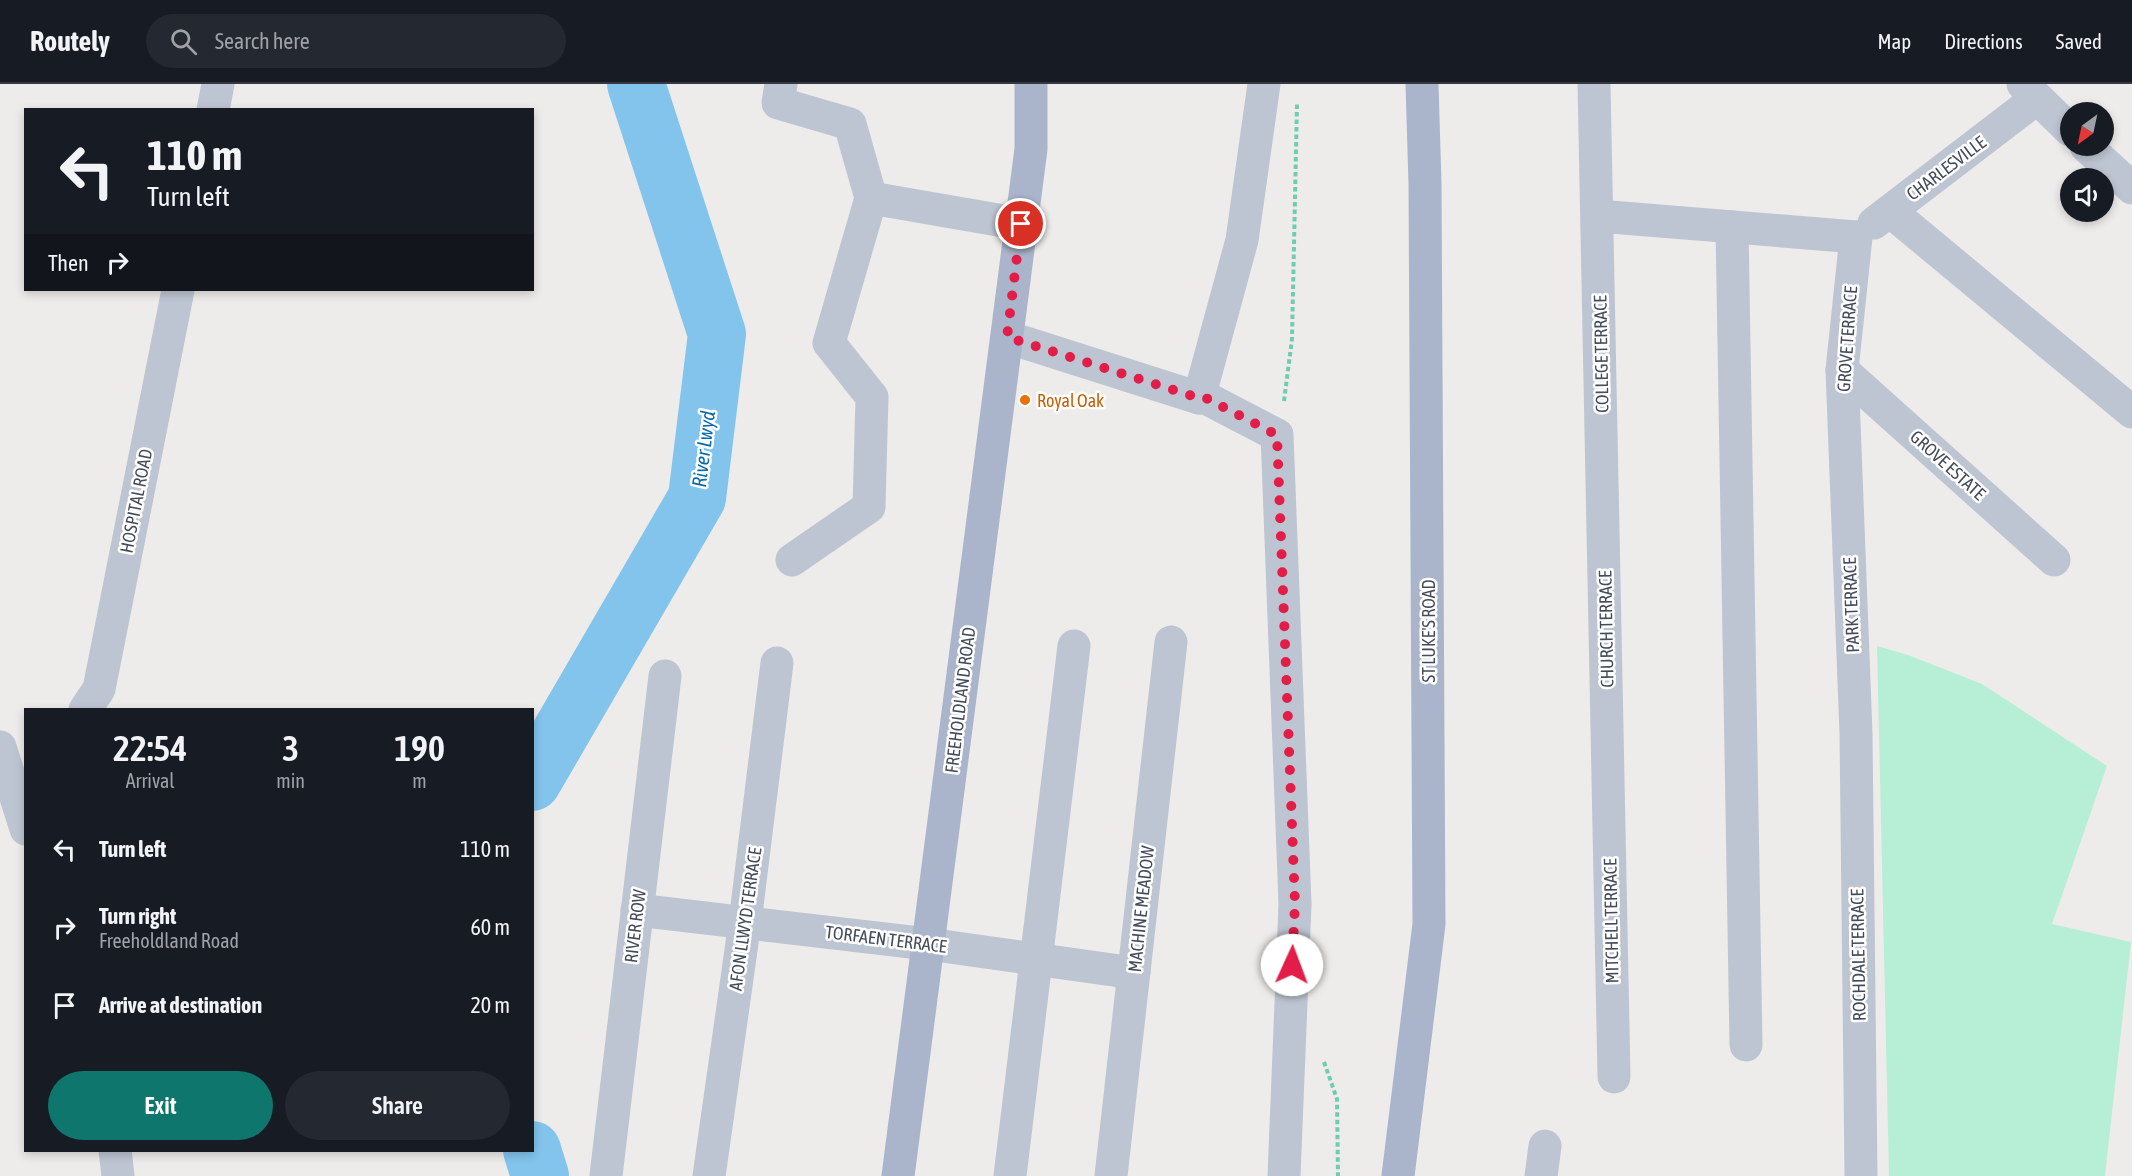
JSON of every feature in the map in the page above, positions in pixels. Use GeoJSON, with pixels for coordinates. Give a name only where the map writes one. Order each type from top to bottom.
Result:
{"type":"FeatureCollection","features":[{"type":"Feature","properties":{"kind":"main road","name":"FREEHOLDLAND ROAD"},"geometry":{"type":"LineString","coordinates":[[898,1176],[1031,149],[1030,84]]}},
{"type":"Feature","properties":{"kind":"main road","name":"ST LUKE'S ROAD"},"geometry":{"type":"LineString","coordinates":[[1398,1176],[1429,924],[1425,184],[1422,84]]}},
{"type":"Feature","properties":{"kind":"street"},"geometry":{"type":"LineString","coordinates":[[213,108],[218,84]]}},
{"type":"Feature","properties":{"kind":"street"},"geometry":{"type":"LineString","coordinates":[[781,84],[778,103],[850,124],[871,198],[829,343],[872,397],[869,507],[792,560]]}},
{"type":"Feature","properties":{"kind":"street"},"geometry":{"type":"LineString","coordinates":[[1199,398],[1242,240],[1263,84]]}},
{"type":"Feature","properties":{"kind":"street","name":"COLLEGE TERRACE"},"geometry":{"type":"LineString","coordinates":[[1594,84],[1603,493]]}},
{"type":"Feature","properties":{"kind":"street"},"geometry":{"type":"LineString","coordinates":[[2030,91],[2060,120]]}},
{"type":"Feature","properties":{"kind":"street","name":"CHARLESVILLE"},"geometry":{"type":"LineString","coordinates":[[1856,237],[1890,211],[2030,91]]}},
{"type":"Feature","properties":{"kind":"street"},"geometry":{"type":"LineString","coordinates":[[2097,156],[2132,188]]}},
{"type":"Feature","properties":{"kind":"street"},"geometry":{"type":"LineString","coordinates":[[871,198],[1021,224]]}},
{"type":"Feature","properties":{"kind":"street"},"geometry":{"type":"LineString","coordinates":[[1890,211],[2132,412]]}},
{"type":"Feature","properties":{"kind":"street"},"geometry":{"type":"LineString","coordinates":[[1598,216],[1856,237]]}},
{"type":"Feature","properties":{"kind":"street"},"geometry":{"type":"LineString","coordinates":[[1732,227],[1746,1045]]}},
{"type":"Feature","properties":{"kind":"street","name":"GROVE TERRACE"},"geometry":{"type":"LineString","coordinates":[[1846,477],[1842,370],[1856,237]]}},
{"type":"Feature","properties":{"kind":"street","name":"HOSPITAL ROAD"},"geometry":{"type":"LineString","coordinates":[[86,708],[99,689],[178,291]]}},
{"type":"Feature","properties":{"kind":"street"},"geometry":{"type":"LineString","coordinates":[[1007,337],[1199,398],[1204,397],[1277,435],[1295,904],[1284,1176]]}},
{"type":"Feature","properties":{"kind":"street","name":"GROVE ESTATE"},"geometry":{"type":"LineString","coordinates":[[1842,370],[2054,560]]}},
{"type":"Feature","properties":{"kind":"street","name":"PARK TERRACE"},"geometry":{"type":"LineString","coordinates":[[1846,477],[1856,733]]}},
{"type":"Feature","properties":{"kind":"street","name":"CHURCH TERRACE"},"geometry":{"type":"LineString","coordinates":[[1603,493],[1608,766]]}},
{"type":"Feature","properties":{"kind":"street","name":"MACHINE MEADOW"},"geometry":{"type":"LineString","coordinates":[[1111,1176],[1171,642]]}},
{"type":"Feature","properties":{"kind":"street"},"geometry":{"type":"LineString","coordinates":[[1010,1176],[1074,646]]}},
{"type":"Feature","properties":{"kind":"street","name":"AFON LLWYD TERRACE"},"geometry":{"type":"LineString","coordinates":[[709,1176],[745,922],[777,663]]}},
{"type":"Feature","properties":{"kind":"street","name":"RIVER ROW"},"geometry":{"type":"LineString","coordinates":[[606,1176],[664,676]]}},
{"type":"Feature","properties":{"kind":"street","name":"ROCHDALE TERRACE"},"geometry":{"type":"LineString","coordinates":[[1856,733],[1861,1176]]}},
{"type":"Feature","properties":{"kind":"street"},"geometry":{"type":"LineString","coordinates":[[11,758],[24,820]]}},
{"type":"Feature","properties":{"kind":"street","name":"MITCHELL TERRACE"},"geometry":{"type":"LineString","coordinates":[[1608,766],[1614,1077]]}},
{"type":"Feature","properties":{"kind":"street","name":"TORFAEN TERRACE"},"geometry":{"type":"LineString","coordinates":[[637,910],[928,944],[1134,973]]}},
{"type":"Feature","properties":{"kind":"street"},"geometry":{"type":"LineString","coordinates":[[115,1152],[118,1176]]}},
{"type":"Feature","properties":{"kind":"path"},"geometry":{"type":"LineString","coordinates":[[1274,433],[1282,420],[1292,339],[1296,93]]}},
{"type":"Feature","properties":{"kind":"path"},"geometry":{"type":"LineString","coordinates":[[1321,1055],[1337,1099],[1338,1176]]}},
{"type":"Feature","properties":{"kind":"green space"},"geometry":{"type":"Polygon","coordinates":[[[1877,646],[1908,655],[1982,684],[2107,766],[2052,924],[2131,942],[2105,1176],[1889,1176],[1877,646]]]}},
{"type":"Feature","properties":{"kind":"waterway","name":"River Lwyd"},"geometry":{"type":"LineString","coordinates":[[534,779],[697,498],[717,334],[636,84]]}},
{"type":"Feature","properties":{"kind":"waterway","name":"River Lwyd"},"geometry":{"type":"LineString","coordinates":[[533,1152],[540,1176]]}},
{"type":"Feature","properties":{"kind":"place","name":"Royal Oak"},"geometry":{"type":"Point","coordinates":[1025,400]}},
{"type":"Feature","properties":{"kind":"route"},"geometry":{"type":"LineString","coordinates":[[1021,224],[1007,337],[1199,398],[1204,397],[1277,435],[1295,904],[1292,965]]}}]}
